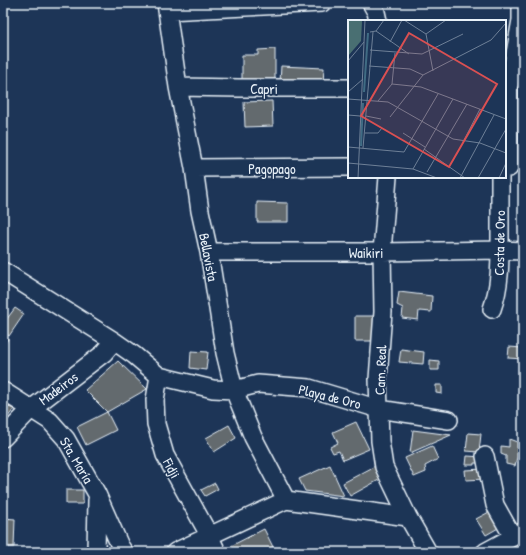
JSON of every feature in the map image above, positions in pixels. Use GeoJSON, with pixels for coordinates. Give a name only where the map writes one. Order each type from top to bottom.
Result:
{"type":"FeatureCollection","features":[{"type":"Feature","properties":{"kind":"street"},"geometry":{"type":"LineString","coordinates":[[166,7],[322,3]]}},
{"type":"Feature","properties":{"kind":"street"},"geometry":{"type":"LineString","coordinates":[[372,3],[378,20]]}},
{"type":"Feature","properties":{"kind":"street","name":"Costa de Oro"},"geometry":{"type":"LineString","coordinates":[[492,309],[497,296],[499,277],[500,250],[509,170],[512,87],[521,20],[521,3]]}},
{"type":"Feature","properties":{"kind":"street","name":"Bellavista"},"geometry":{"type":"LineString","coordinates":[[166,7],[178,87],[194,168],[200,211],[209,252],[225,353],[234,390],[253,437],[286,500]]}},
{"type":"Feature","properties":{"kind":"street","name":"Capri"},"geometry":{"type":"LineString","coordinates":[[178,87],[348,88]]}},
{"type":"Feature","properties":{"kind":"street","name":"Pagopago"},"geometry":{"type":"LineString","coordinates":[[194,168],[348,167]]}},
{"type":"Feature","properties":{"kind":"street","name":"Cam. Real"},"geometry":{"type":"LineString","coordinates":[[388,178],[382,252],[383,312],[378,379],[380,441],[384,467],[408,517],[428,552]]}},
{"type":"Feature","properties":{"kind":"street","name":"Waikiri"},"geometry":{"type":"LineString","coordinates":[[209,252],[523,251]]}},
{"type":"Feature","properties":{"kind":"street"},"geometry":{"type":"LineString","coordinates":[[3,271],[114,341],[134,355],[159,376]]}},
{"type":"Feature","properties":{"kind":"street","name":"Madeiros"},"geometry":{"type":"LineString","coordinates":[[3,438],[31,409],[104,353],[114,341]]}},
{"type":"Feature","properties":{"kind":"street","name":"Playa de Oro"},"geometry":{"type":"LineString","coordinates":[[159,376],[213,389],[234,390],[258,384],[309,388],[379,409],[449,420]]}},
{"type":"Feature","properties":{"kind":"street","name":"Fidji"},"geometry":{"type":"LineString","coordinates":[[159,376],[155,400],[156,424],[165,455],[218,552]]}},
{"type":"Feature","properties":{"kind":"street","name":"Sta. María"},"geometry":{"type":"LineString","coordinates":[[3,391],[50,421],[66,439],[97,494],[124,552]]}},
{"type":"Feature","properties":{"kind":"street"},"geometry":{"type":"LineString","coordinates":[[485,456],[495,505],[518,534],[485,552]]}},
{"type":"Feature","properties":{"kind":"street"},"geometry":{"type":"LineString","coordinates":[[96,552],[97,494]]}},
{"type":"Feature","properties":{"kind":"street"},"geometry":{"type":"LineString","coordinates":[[175,552],[286,500],[408,517]]}},
{"type":"Feature","properties":{"kind":"building"},"geometry":{"type":"Polygon","coordinates":[[[275,49],[275,79],[242,80],[242,55],[258,55],[258,50],[275,49]]]}},
{"type":"Feature","properties":{"kind":"building"},"geometry":{"type":"Polygon","coordinates":[[[281,66],[324,68],[323,83],[280,82],[281,66]]]}},
{"type":"Feature","properties":{"kind":"building"},"geometry":{"type":"Polygon","coordinates":[[[272,101],[273,126],[245,127],[244,102],[272,101]]]}},
{"type":"Feature","properties":{"kind":"building"},"geometry":{"type":"Polygon","coordinates":[[[257,202],[288,203],[288,222],[257,222],[257,202]]]}},
{"type":"Feature","properties":{"kind":"building"},"geometry":{"type":"Polygon","coordinates":[[[399,292],[432,296],[431,312],[419,311],[418,320],[402,318],[403,308],[397,305],[399,292]]]}},
{"type":"Feature","properties":{"kind":"building"},"geometry":{"type":"Polygon","coordinates":[[[15,308],[24,314],[9,336],[3,331],[3,324],[15,308]]]}},
{"type":"Feature","properties":{"kind":"building"},"geometry":{"type":"Polygon","coordinates":[[[355,316],[379,316],[379,341],[355,341],[355,316]]]}},
{"type":"Feature","properties":{"kind":"building"},"geometry":{"type":"Polygon","coordinates":[[[3,335],[8,339],[3,347],[3,335]]]}},
{"type":"Feature","properties":{"kind":"building"},"geometry":{"type":"Polygon","coordinates":[[[509,347],[523,348],[523,359],[508,358],[509,347]]]}},
{"type":"Feature","properties":{"kind":"building"},"geometry":{"type":"Polygon","coordinates":[[[401,349],[424,352],[423,364],[399,362],[401,349]]]}},
{"type":"Feature","properties":{"kind":"building"},"geometry":{"type":"Polygon","coordinates":[[[191,351],[208,352],[206,370],[190,368],[191,351]]]}},
{"type":"Feature","properties":{"kind":"building"},"geometry":{"type":"Polygon","coordinates":[[[430,360],[439,361],[439,370],[430,370],[430,360]]]}},
{"type":"Feature","properties":{"kind":"building"},"geometry":{"type":"Polygon","coordinates":[[[118,361],[147,389],[107,412],[85,390],[118,361]]]}},
{"type":"Feature","properties":{"kind":"building"},"geometry":{"type":"Polygon","coordinates":[[[436,385],[442,385],[442,394],[436,393],[436,385]]]}},
{"type":"Feature","properties":{"kind":"building"},"geometry":{"type":"Polygon","coordinates":[[[3,405],[14,409],[3,423],[3,405]]]}},
{"type":"Feature","properties":{"kind":"building"},"geometry":{"type":"Polygon","coordinates":[[[107,412],[116,430],[86,445],[77,427],[107,412]]]}},
{"type":"Feature","properties":{"kind":"building"},"geometry":{"type":"Polygon","coordinates":[[[356,422],[369,449],[343,460],[339,451],[333,453],[330,447],[338,443],[333,432],[356,422]]]}},
{"type":"Feature","properties":{"kind":"building"},"geometry":{"type":"Polygon","coordinates":[[[229,425],[236,438],[214,452],[206,438],[229,425]]]}},
{"type":"Feature","properties":{"kind":"building"},"geometry":{"type":"Polygon","coordinates":[[[413,430],[451,435],[410,453],[413,430]]]}},
{"type":"Feature","properties":{"kind":"building"},"geometry":{"type":"Polygon","coordinates":[[[468,433],[481,434],[479,452],[466,451],[468,433]]]}},
{"type":"Feature","properties":{"kind":"building"},"geometry":{"type":"Polygon","coordinates":[[[509,439],[517,442],[517,457],[515,466],[506,464],[506,456],[501,454],[501,446],[509,447],[509,439]]]}},
{"type":"Feature","properties":{"kind":"building"},"geometry":{"type":"Polygon","coordinates":[[[432,446],[438,459],[425,466],[426,472],[414,477],[405,458],[432,446]]]}},
{"type":"Feature","properties":{"kind":"building"},"geometry":{"type":"Polygon","coordinates":[[[467,456],[482,457],[482,463],[466,465],[467,456]]]}},
{"type":"Feature","properties":{"kind":"building"},"geometry":{"type":"Polygon","coordinates":[[[379,464],[386,476],[350,496],[343,483],[379,464]]]}},
{"type":"Feature","properties":{"kind":"building"},"geometry":{"type":"Polygon","coordinates":[[[330,465],[344,496],[305,491],[299,479],[330,465]]]}},
{"type":"Feature","properties":{"kind":"building"},"geometry":{"type":"Polygon","coordinates":[[[484,469],[485,479],[466,480],[465,470],[484,469]]]}},
{"type":"Feature","properties":{"kind":"building"},"geometry":{"type":"Polygon","coordinates":[[[215,483],[218,489],[205,496],[201,490],[215,483]]]}},
{"type":"Feature","properties":{"kind":"building"},"geometry":{"type":"Polygon","coordinates":[[[66,490],[83,490],[83,504],[66,504],[66,490]]]}},
{"type":"Feature","properties":{"kind":"building"},"geometry":{"type":"Polygon","coordinates":[[[3,504],[6,504],[6,513],[3,513],[3,504]]]}},
{"type":"Feature","properties":{"kind":"building"},"geometry":{"type":"Polygon","coordinates":[[[491,511],[500,527],[486,535],[476,519],[491,511]]]}},
{"type":"Feature","properties":{"kind":"building"},"geometry":{"type":"Polygon","coordinates":[[[3,518],[15,519],[14,547],[3,547],[3,518]]]}},
{"type":"Feature","properties":{"kind":"building"},"geometry":{"type":"Polygon","coordinates":[[[264,529],[273,547],[263,552],[234,552],[231,546],[264,529]]]}},
{"type":"Feature","properties":{"kind":"waterway"},"geometry":{"type":"LineString","coordinates":[[517,552],[523,549]]}}]}
